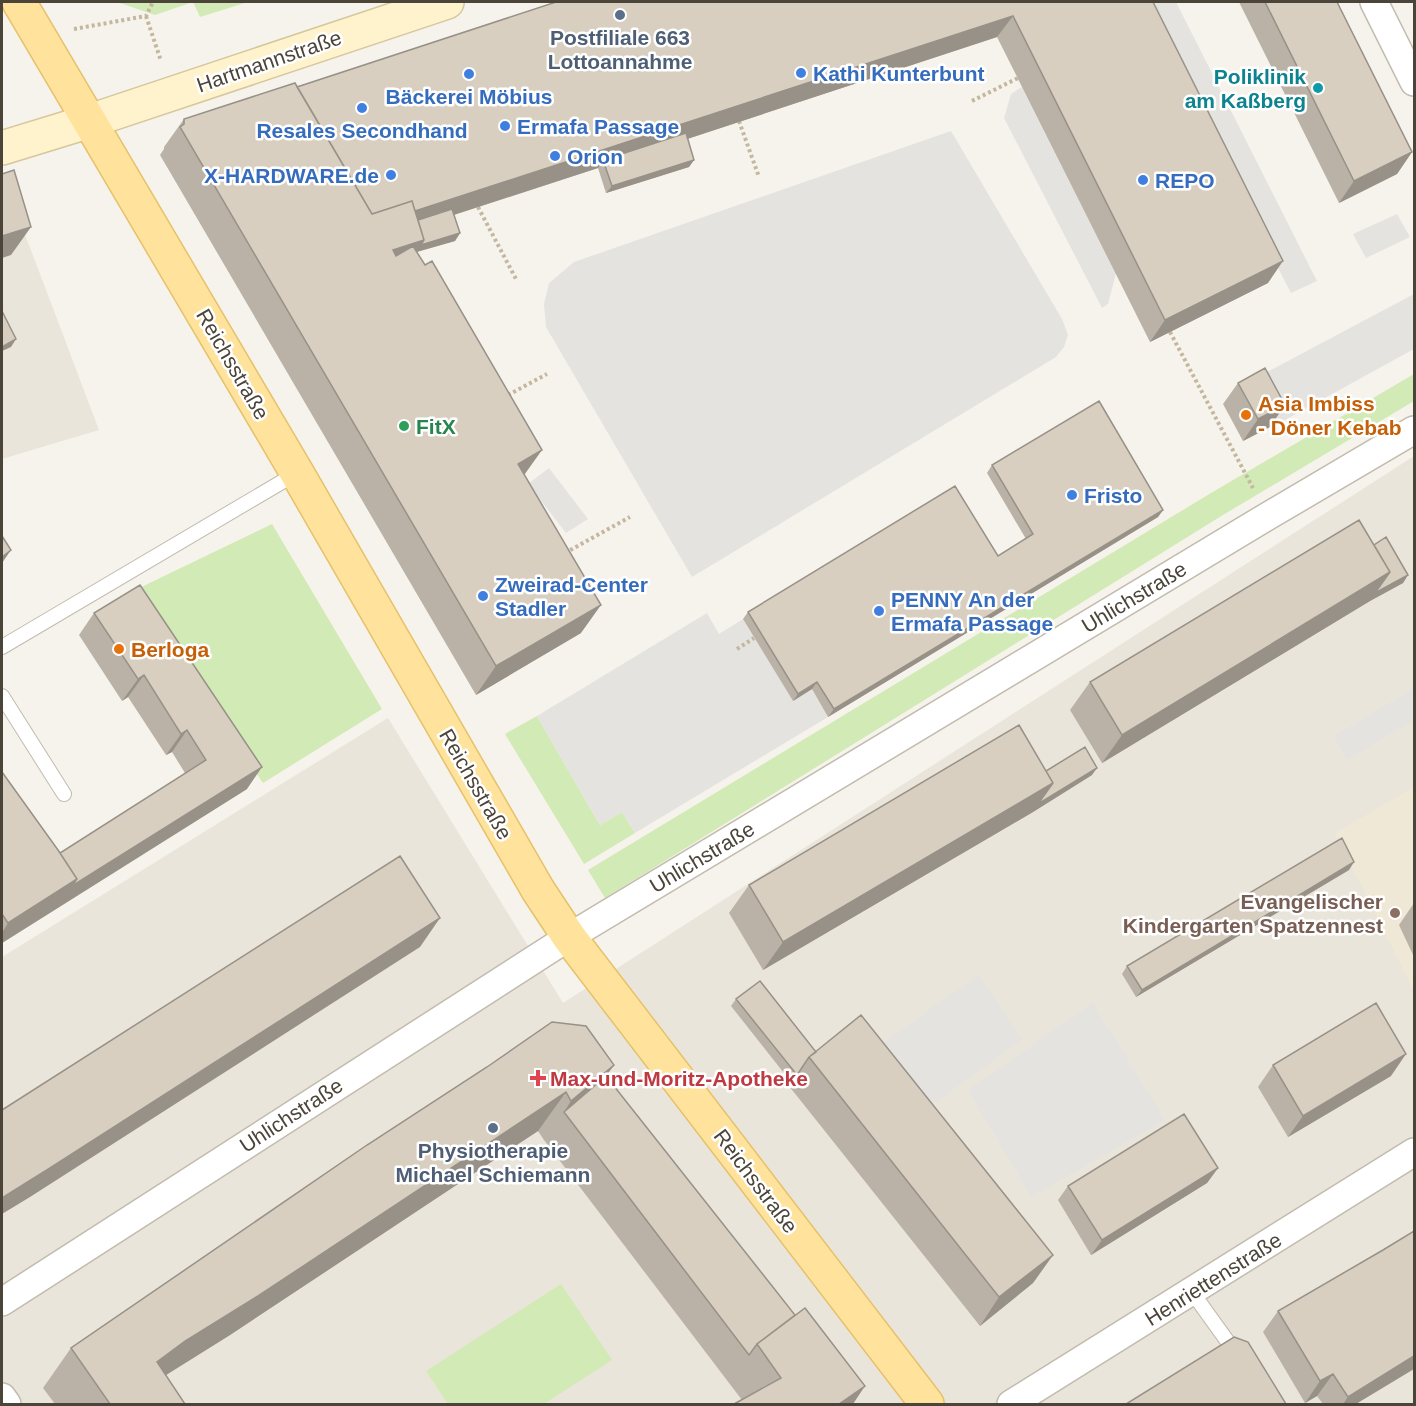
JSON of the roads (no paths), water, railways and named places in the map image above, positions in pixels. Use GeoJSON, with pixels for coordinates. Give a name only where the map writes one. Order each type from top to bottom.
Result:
{"type":"FeatureCollection","features":[{"type":"Feature","properties":{"kind":"main road","name":"Reichsstraße"},"geometry":{"type":"LineString","coordinates":[[19,2],[297,473],[538,890],[569,937],[927,1404]]}},
{"type":"Feature","properties":{"kind":"main road","name":"Hartmannstraße"},"geometry":{"type":"LineString","coordinates":[[2,148],[447,2]]}},
{"type":"Feature","properties":{"kind":"street"},"geometry":{"type":"LineString","coordinates":[[1374,2],[1414,82]]}},
{"type":"Feature","properties":{"kind":"street","name":"Uhlichstraße"},"geometry":{"type":"LineString","coordinates":[[2,1302],[569,937],[1414,430]]}},
{"type":"Feature","properties":{"kind":"street","name":"Henriettenstraße"},"geometry":{"type":"LineString","coordinates":[[1011,1404],[1414,1152]]}},
{"type":"Feature","properties":{"kind":"street"},"geometry":{"type":"LineString","coordinates":[[2,1397],[7,1404]]}},
{"type":"Feature","properties":{"kind":"lane"},"geometry":{"type":"LineString","coordinates":[[2,647],[297,473]]}},
{"type":"Feature","properties":{"kind":"lane"},"geometry":{"type":"LineString","coordinates":[[2,696],[64,794]]}},
{"type":"Feature","properties":{"kind":"lane"},"geometry":{"type":"LineString","coordinates":[[1192,1292],[1246,1367]]}},
{"type":"Feature","properties":{"kind":"place","name":"Postfiliale 663 Lottoannahme"},"geometry":{"type":"Point","coordinates":[620,15]}},
{"type":"Feature","properties":{"kind":"place","name":"Kathi Kunterbunt"},"geometry":{"type":"Point","coordinates":[801,73]}},
{"type":"Feature","properties":{"kind":"place","name":"Bäckerei Möbius"},"geometry":{"type":"Point","coordinates":[469,74]}},
{"type":"Feature","properties":{"kind":"place","name":"Poliklinik am Kaßberg"},"geometry":{"type":"Point","coordinates":[1318,88]}},
{"type":"Feature","properties":{"kind":"place","name":"Resales Secondhand"},"geometry":{"type":"Point","coordinates":[362,108]}},
{"type":"Feature","properties":{"kind":"place","name":"Ermafa Passage"},"geometry":{"type":"Point","coordinates":[505,126]}},
{"type":"Feature","properties":{"kind":"place","name":"Orion"},"geometry":{"type":"Point","coordinates":[555,156]}},
{"type":"Feature","properties":{"kind":"place","name":"X-HARDWARE.de"},"geometry":{"type":"Point","coordinates":[391,175]}},
{"type":"Feature","properties":{"kind":"place","name":"REPO"},"geometry":{"type":"Point","coordinates":[1143,180]}},
{"type":"Feature","properties":{"kind":"place","name":"Asia Imbiss - Döner Kebab"},"geometry":{"type":"Point","coordinates":[1246,415]}},
{"type":"Feature","properties":{"kind":"place","name":"FitX"},"geometry":{"type":"Point","coordinates":[404,426]}},
{"type":"Feature","properties":{"kind":"place","name":"Fristo"},"geometry":{"type":"Point","coordinates":[1072,495]}},
{"type":"Feature","properties":{"kind":"place","name":"Zweirad-Center Stadler"},"geometry":{"type":"Point","coordinates":[483,596]}},
{"type":"Feature","properties":{"kind":"place","name":"PENNY An der Ermafa Passage"},"geometry":{"type":"Point","coordinates":[879,611]}},
{"type":"Feature","properties":{"kind":"place","name":"Berloga"},"geometry":{"type":"Point","coordinates":[119,649]}},
{"type":"Feature","properties":{"kind":"place","name":"Evangelischer Kindergarten Spatzennest"},"geometry":{"type":"Point","coordinates":[1395,913]}},
{"type":"Feature","properties":{"kind":"place","name":"Max-und-Moritz-Apotheke"},"geometry":{"type":"Point","coordinates":[538,1078]}},
{"type":"Feature","properties":{"kind":"place","name":"Physiotherapie Michael Schiemann"},"geometry":{"type":"Point","coordinates":[493,1128]}}]}
